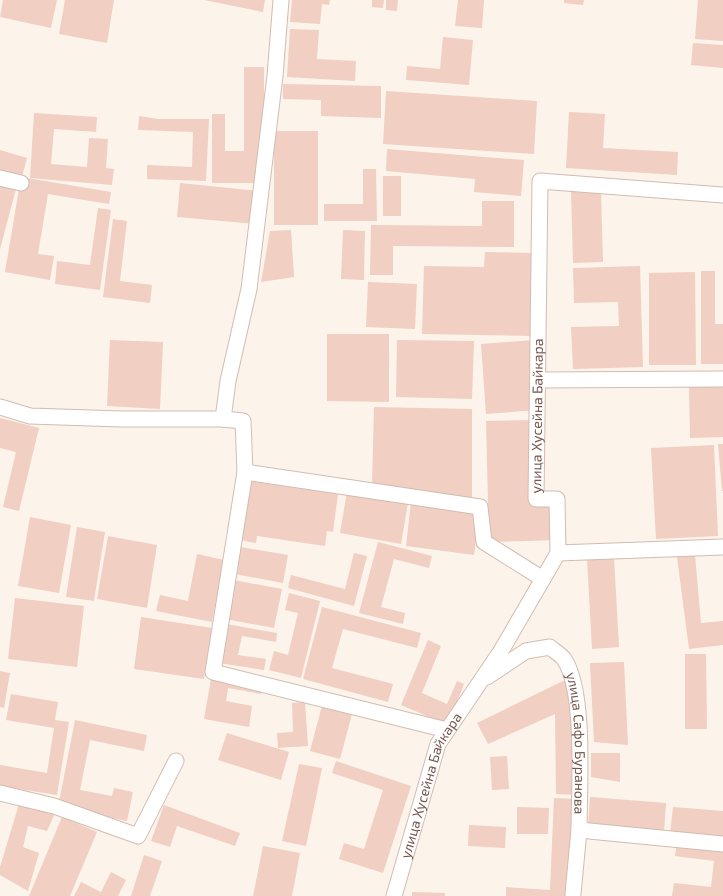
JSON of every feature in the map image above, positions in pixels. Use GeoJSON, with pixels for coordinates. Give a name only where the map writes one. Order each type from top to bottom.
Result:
{"type":"FeatureCollection","features":[{"type":"Feature","properties":{"kind":"street"},"geometry":{"type":"LineString","coordinates":[[223,419],[228,382],[249,289],[275,76],[281,0]]}},
{"type":"Feature","properties":{"kind":"street"},"geometry":{"type":"LineString","coordinates":[[0,178],[20,183]]}},
{"type":"Feature","properties":{"kind":"street","name":"улица Хусейна Байкара"},"geometry":{"type":"LineString","coordinates":[[394,896],[438,744],[501,651],[558,553],[557,499],[536,499],[540,181],[723,195]]}},
{"type":"Feature","properties":{"kind":"street"},"geometry":{"type":"LineString","coordinates":[[538,380],[723,379]]}},
{"type":"Feature","properties":{"kind":"street"},"geometry":{"type":"LineString","coordinates":[[0,407],[30,416],[122,419],[223,419],[243,421],[245,472],[213,672],[447,730]]}},
{"type":"Feature","properties":{"kind":"street"},"geometry":{"type":"LineString","coordinates":[[245,472],[480,507],[484,542],[543,579]]}},
{"type":"Feature","properties":{"kind":"street"},"geometry":{"type":"LineString","coordinates":[[558,553],[723,548]]}},
{"type":"Feature","properties":{"kind":"street","name":"улица Хусейна Байкара"},"geometry":{"type":"LineString","coordinates":[[480,682],[526,651],[550,647],[564,659]]}},
{"type":"Feature","properties":{"kind":"street","name":"улица Сафо Буранова"},"geometry":{"type":"LineString","coordinates":[[564,659],[575,685],[580,742],[579,830],[573,894]]}},
{"type":"Feature","properties":{"kind":"street"},"geometry":{"type":"LineString","coordinates":[[0,793],[54,806],[138,836],[176,761]]}},
{"type":"Feature","properties":{"kind":"street","name":"улица Сафо Буранова"},"geometry":{"type":"LineString","coordinates":[[579,830],[723,844]]}},
{"type":"Feature","properties":{"kind":"building"},"geometry":{"type":"Polygon","coordinates":[[[3,0],[57,0],[51,28],[0,17],[3,0]]]}},
{"type":"Feature","properties":{"kind":"building"},"geometry":{"type":"Polygon","coordinates":[[[65,0],[114,0],[107,43],[59,34],[65,0]]]}},
{"type":"Feature","properties":{"kind":"building"},"geometry":{"type":"Polygon","coordinates":[[[204,0],[265,0],[263,12],[204,0]]]}},
{"type":"Feature","properties":{"kind":"building"},"geometry":{"type":"Polygon","coordinates":[[[292,0],[330,0],[329,5],[322,4],[320,24],[290,22],[292,0]]]}},
{"type":"Feature","properties":{"kind":"building"},"geometry":{"type":"Polygon","coordinates":[[[372,0],[384,0],[383,8],[372,7],[372,0]]]}},
{"type":"Feature","properties":{"kind":"building"},"geometry":{"type":"Polygon","coordinates":[[[386,0],[398,0],[397,11],[386,10],[386,0]]]}},
{"type":"Feature","properties":{"kind":"building"},"geometry":{"type":"Polygon","coordinates":[[[458,0],[484,0],[482,28],[455,26],[458,0]]]}},
{"type":"Feature","properties":{"kind":"building"},"geometry":{"type":"Polygon","coordinates":[[[564,0],[584,0],[583,5],[564,3],[564,0]]]}},
{"type":"Feature","properties":{"kind":"building"},"geometry":{"type":"Polygon","coordinates":[[[698,0],[723,0],[723,41],[695,39],[698,0]]]}},
{"type":"Feature","properties":{"kind":"building"},"geometry":{"type":"Polygon","coordinates":[[[290,29],[319,30],[317,59],[356,61],[355,81],[287,77],[290,29]]]}},
{"type":"Feature","properties":{"kind":"building"},"geometry":{"type":"Polygon","coordinates":[[[443,37],[473,40],[469,85],[406,80],[407,66],[440,69],[443,37]]]}},
{"type":"Feature","properties":{"kind":"building"},"geometry":{"type":"Polygon","coordinates":[[[693,43],[723,45],[723,68],[691,65],[693,43]]]}},
{"type":"Feature","properties":{"kind":"building"},"geometry":{"type":"Polygon","coordinates":[[[244,67],[264,67],[264,183],[212,183],[212,114],[225,114],[225,151],[244,151],[244,67]]]}},
{"type":"Feature","properties":{"kind":"building"},"geometry":{"type":"Polygon","coordinates":[[[283,84],[381,86],[381,118],[321,116],[321,100],[283,99],[283,84]]]}},
{"type":"Feature","properties":{"kind":"building"},"geometry":{"type":"Polygon","coordinates":[[[386,91],[537,101],[534,154],[383,144],[386,91]]]}},
{"type":"Feature","properties":{"kind":"building"},"geometry":{"type":"Polygon","coordinates":[[[569,112],[605,114],[603,148],[678,152],[677,175],[566,168],[569,112]]]}},
{"type":"Feature","properties":{"kind":"building"},"geometry":{"type":"Polygon","coordinates":[[[34,113],[97,117],[96,132],[54,129],[51,164],[87,167],[89,138],[108,139],[106,168],[114,169],[112,185],[30,178],[34,113]]]}},
{"type":"Feature","properties":{"kind":"building"},"geometry":{"type":"Polygon","coordinates":[[[139,116],[158,119],[209,119],[206,181],[147,179],[147,165],[192,167],[193,132],[138,130],[139,116]]]}},
{"type":"Feature","properties":{"kind":"building"},"geometry":{"type":"Polygon","coordinates":[[[274,131],[318,131],[318,225],[274,225],[274,131]]]}},
{"type":"Feature","properties":{"kind":"building"},"geometry":{"type":"Polygon","coordinates":[[[387,149],[524,160],[521,196],[474,192],[475,179],[386,171],[387,149]]]}},
{"type":"Feature","properties":{"kind":"building"},"geometry":{"type":"Polygon","coordinates":[[[0,150],[27,158],[22,177],[0,170],[0,150]]]}},
{"type":"Feature","properties":{"kind":"building"},"geometry":{"type":"Polygon","coordinates":[[[363,169],[376,169],[377,221],[324,221],[324,204],[363,204],[363,169]]]}},
{"type":"Feature","properties":{"kind":"building"},"geometry":{"type":"Polygon","coordinates":[[[383,176],[401,176],[401,216],[383,216],[383,176]]]}},
{"type":"Feature","properties":{"kind":"building"},"geometry":{"type":"Polygon","coordinates":[[[21,177],[111,192],[109,204],[48,194],[38,254],[54,256],[50,280],[5,272],[21,177]]]}},
{"type":"Feature","properties":{"kind":"building"},"geometry":{"type":"Polygon","coordinates":[[[180,183],[259,191],[256,224],[177,217],[180,183]]]}},
{"type":"Feature","properties":{"kind":"building"},"geometry":{"type":"Polygon","coordinates":[[[0,185],[16,189],[0,249],[0,185]]]}},
{"type":"Feature","properties":{"kind":"building"},"geometry":{"type":"Polygon","coordinates":[[[571,191],[601,191],[603,262],[573,263],[571,191]]]}},
{"type":"Feature","properties":{"kind":"building"},"geometry":{"type":"Polygon","coordinates":[[[482,201],[514,201],[514,247],[393,246],[393,275],[370,275],[371,225],[482,226],[482,201]]]}},
{"type":"Feature","properties":{"kind":"building"},"geometry":{"type":"Polygon","coordinates":[[[98,208],[111,210],[100,290],[55,284],[57,261],[90,265],[98,208]]]}},
{"type":"Feature","properties":{"kind":"building"},"geometry":{"type":"Polygon","coordinates":[[[113,219],[127,221],[120,281],[152,285],[150,303],[103,297],[113,219]]]}},
{"type":"Feature","properties":{"kind":"building"},"geometry":{"type":"Polygon","coordinates":[[[291,230],[294,277],[261,282],[270,231],[291,230]]]}},
{"type":"Feature","properties":{"kind":"building"},"geometry":{"type":"Polygon","coordinates":[[[343,230],[365,231],[364,280],[341,279],[343,230]]]}},
{"type":"Feature","properties":{"kind":"building"},"geometry":{"type":"Polygon","coordinates":[[[485,252],[534,253],[532,336],[422,334],[424,266],[484,267],[485,252]]]}},
{"type":"Feature","properties":{"kind":"building"},"geometry":{"type":"Polygon","coordinates":[[[640,266],[643,367],[573,369],[571,327],[619,326],[618,302],[574,303],[573,268],[640,266]]]}},
{"type":"Feature","properties":{"kind":"building"},"geometry":{"type":"Polygon","coordinates":[[[701,271],[715,271],[715,324],[723,324],[723,364],[701,364],[701,271]]]}},
{"type":"Feature","properties":{"kind":"building"},"geometry":{"type":"Polygon","coordinates":[[[695,272],[696,365],[649,365],[649,273],[695,272]]]}},
{"type":"Feature","properties":{"kind":"building"},"geometry":{"type":"Polygon","coordinates":[[[368,282],[417,284],[415,329],[366,327],[368,282]]]}},
{"type":"Feature","properties":{"kind":"building"},"geometry":{"type":"Polygon","coordinates":[[[327,334],[389,334],[389,402],[327,401],[327,334]]]}},
{"type":"Feature","properties":{"kind":"building"},"geometry":{"type":"Polygon","coordinates":[[[110,340],[163,342],[160,409],[107,406],[110,340]]]}},
{"type":"Feature","properties":{"kind":"building"},"geometry":{"type":"Polygon","coordinates":[[[397,340],[474,341],[472,399],[396,397],[397,340]]]}},
{"type":"Feature","properties":{"kind":"building"},"geometry":{"type":"Polygon","coordinates":[[[534,340],[539,410],[486,414],[481,344],[534,340]]]}},
{"type":"Feature","properties":{"kind":"building"},"geometry":{"type":"Polygon","coordinates":[[[723,386],[723,437],[690,438],[689,387],[723,386]]]}},
{"type":"Feature","properties":{"kind":"building"},"geometry":{"type":"Polygon","coordinates":[[[374,407],[472,409],[472,498],[372,485],[374,407]]]}},
{"type":"Feature","properties":{"kind":"building"},"geometry":{"type":"Polygon","coordinates":[[[0,418],[39,428],[19,511],[3,507],[16,452],[0,448],[0,418]]]}},
{"type":"Feature","properties":{"kind":"building"},"geometry":{"type":"Polygon","coordinates":[[[538,420],[540,496],[558,495],[559,540],[489,542],[486,421],[538,420]]]}},
{"type":"Feature","properties":{"kind":"building"},"geometry":{"type":"Polygon","coordinates":[[[718,444],[723,444],[723,491],[722,491],[718,444]]]}},
{"type":"Feature","properties":{"kind":"building"},"geometry":{"type":"Polygon","coordinates":[[[714,445],[718,536],[656,539],[651,448],[714,445]]]}},
{"type":"Feature","properties":{"kind":"building"},"geometry":{"type":"Polygon","coordinates":[[[249,481],[338,494],[333,532],[327,531],[325,546],[257,536],[256,543],[240,540],[249,481]]]}},
{"type":"Feature","properties":{"kind":"building"},"geometry":{"type":"Polygon","coordinates":[[[347,492],[408,503],[401,544],[340,533],[347,492]]]}},
{"type":"Feature","properties":{"kind":"building"},"geometry":{"type":"Polygon","coordinates":[[[411,502],[480,511],[474,555],[406,546],[411,502]]]}},
{"type":"Feature","properties":{"kind":"building"},"geometry":{"type":"Polygon","coordinates":[[[30,517],[71,525],[59,593],[18,586],[30,517]]]}},
{"type":"Feature","properties":{"kind":"building"},"geometry":{"type":"Polygon","coordinates":[[[77,527],[105,532],[94,601],[66,597],[77,527]]]}},
{"type":"Feature","properties":{"kind":"building"},"geometry":{"type":"Polygon","coordinates":[[[108,536],[157,545],[147,608],[97,599],[108,536]]]}},
{"type":"Feature","properties":{"kind":"building"},"geometry":{"type":"Polygon","coordinates":[[[378,542],[432,556],[429,568],[394,559],[381,607],[405,613],[403,624],[359,613],[378,542]]]}},
{"type":"Feature","properties":{"kind":"building"},"geometry":{"type":"Polygon","coordinates":[[[240,547],[288,555],[283,583],[235,574],[240,547]]]}},
{"type":"Feature","properties":{"kind":"building"},"geometry":{"type":"Polygon","coordinates":[[[354,553],[367,556],[354,606],[288,588],[291,575],[345,589],[354,553]]]}},
{"type":"Feature","properties":{"kind":"building"},"geometry":{"type":"Polygon","coordinates":[[[197,554],[224,560],[212,622],[156,611],[160,595],[188,601],[197,554]]]}},
{"type":"Feature","properties":{"kind":"building"},"geometry":{"type":"Polygon","coordinates":[[[695,555],[701,623],[723,621],[723,645],[689,649],[677,557],[695,555]]]}},
{"type":"Feature","properties":{"kind":"building"},"geometry":{"type":"Polygon","coordinates":[[[614,558],[619,647],[592,649],[587,559],[614,558]]]}},
{"type":"Feature","properties":{"kind":"building"},"geometry":{"type":"Polygon","coordinates":[[[233,580],[282,589],[274,628],[225,619],[233,580]]]}},
{"type":"Feature","properties":{"kind":"building"},"geometry":{"type":"Polygon","coordinates":[[[289,593],[320,601],[301,678],[269,670],[274,651],[288,655],[298,613],[285,610],[289,593]]]}},
{"type":"Feature","properties":{"kind":"building"},"geometry":{"type":"Polygon","coordinates":[[[15,598],[84,606],[77,667],[8,659],[15,598]]]}},
{"type":"Feature","properties":{"kind":"building"},"geometry":{"type":"Polygon","coordinates":[[[322,607],[421,633],[417,648],[343,629],[332,668],[393,684],[388,702],[303,679],[322,607]]]}},
{"type":"Feature","properties":{"kind":"building"},"geometry":{"type":"Polygon","coordinates":[[[141,617],[212,628],[204,679],[134,669],[141,617]]]}},
{"type":"Feature","properties":{"kind":"building"},"geometry":{"type":"Polygon","coordinates":[[[226,624],[277,633],[276,642],[242,636],[238,655],[266,659],[264,670],[219,663],[226,624]]]}},
{"type":"Feature","properties":{"kind":"building"},"geometry":{"type":"Polygon","coordinates":[[[428,640],[441,646],[422,693],[447,704],[457,681],[464,684],[448,725],[401,705],[428,640]]]}},
{"type":"Feature","properties":{"kind":"building"},"geometry":{"type":"Polygon","coordinates":[[[685,654],[706,654],[707,729],[685,729],[685,654]]]}},
{"type":"Feature","properties":{"kind":"building"},"geometry":{"type":"Polygon","coordinates":[[[624,662],[628,745],[594,742],[590,663],[624,662]]]}},
{"type":"Feature","properties":{"kind":"building"},"geometry":{"type":"Polygon","coordinates":[[[0,671],[10,673],[4,708],[0,707],[0,671]]]}},
{"type":"Feature","properties":{"kind":"building"},"geometry":{"type":"Polygon","coordinates":[[[212,673],[263,681],[261,694],[228,688],[226,701],[252,706],[249,727],[204,719],[212,673]]]}},
{"type":"Feature","properties":{"kind":"building"},"geometry":{"type":"Polygon","coordinates":[[[563,681],[569,681],[577,795],[556,794],[555,714],[488,744],[477,723],[563,681]]]}},
{"type":"Feature","properties":{"kind":"building"},"geometry":{"type":"Polygon","coordinates":[[[11,694],[58,702],[55,720],[69,722],[57,795],[0,786],[0,765],[47,773],[54,728],[6,720],[11,694]]]}},
{"type":"Feature","properties":{"kind":"building"},"geometry":{"type":"Polygon","coordinates":[[[305,702],[308,746],[278,748],[277,733],[293,732],[292,703],[305,702]]]}},
{"type":"Feature","properties":{"kind":"building"},"geometry":{"type":"Polygon","coordinates":[[[323,702],[353,710],[340,759],[310,751],[323,702]]]}},
{"type":"Feature","properties":{"kind":"building"},"geometry":{"type":"Polygon","coordinates":[[[75,720],[147,735],[144,751],[90,740],[80,790],[112,796],[114,788],[133,792],[127,821],[58,807],[75,720]]]}},
{"type":"Feature","properties":{"kind":"building"},"geometry":{"type":"Polygon","coordinates":[[[227,733],[289,752],[281,780],[218,760],[227,733]]]}},
{"type":"Feature","properties":{"kind":"building"},"geometry":{"type":"Polygon","coordinates":[[[591,753],[620,753],[620,782],[591,777],[591,753]]]}},
{"type":"Feature","properties":{"kind":"building"},"geometry":{"type":"Polygon","coordinates":[[[507,756],[509,789],[492,790],[490,757],[507,756]]]}},
{"type":"Feature","properties":{"kind":"building"},"geometry":{"type":"Polygon","coordinates":[[[336,761],[411,786],[383,873],[339,859],[344,843],[364,849],[383,790],[332,773],[336,761]]]}},
{"type":"Feature","properties":{"kind":"building"},"geometry":{"type":"Polygon","coordinates":[[[299,764],[322,768],[306,846],[282,841],[299,764]]]}},
{"type":"Feature","properties":{"kind":"building"},"geometry":{"type":"Polygon","coordinates":[[[590,797],[666,803],[664,831],[588,826],[590,797]]]}},
{"type":"Feature","properties":{"kind":"building"},"geometry":{"type":"Polygon","coordinates":[[[554,798],[575,799],[571,896],[506,896],[506,887],[550,890],[554,798]]]}},
{"type":"Feature","properties":{"kind":"building"},"geometry":{"type":"Polygon","coordinates":[[[19,804],[55,813],[47,831],[28,826],[23,847],[39,853],[28,891],[0,875],[0,867],[19,804]]]}},
{"type":"Feature","properties":{"kind":"building"},"geometry":{"type":"Polygon","coordinates":[[[164,805],[240,833],[235,846],[177,826],[170,847],[151,841],[164,805]]]}},
{"type":"Feature","properties":{"kind":"building"},"geometry":{"type":"Polygon","coordinates":[[[517,807],[549,808],[548,834],[517,834],[517,807]]]}},
{"type":"Feature","properties":{"kind":"building"},"geometry":{"type":"Polygon","coordinates":[[[673,807],[723,811],[723,839],[670,834],[673,807]]]}},
{"type":"Feature","properties":{"kind":"building"},"geometry":{"type":"Polygon","coordinates":[[[62,817],[97,832],[70,896],[29,896],[62,817]]]}},
{"type":"Feature","properties":{"kind":"building"},"geometry":{"type":"Polygon","coordinates":[[[469,825],[506,827],[505,848],[468,846],[469,825]]]}},
{"type":"Feature","properties":{"kind":"building"},"geometry":{"type":"Polygon","coordinates":[[[677,842],[723,847],[723,896],[672,896],[674,883],[711,887],[714,861],[675,856],[677,842]]]}},
{"type":"Feature","properties":{"kind":"building"},"geometry":{"type":"Polygon","coordinates":[[[263,846],[300,853],[292,896],[253,896],[263,846]]]}},
{"type":"Feature","properties":{"kind":"building"},"geometry":{"type":"Polygon","coordinates":[[[144,855],[162,861],[150,896],[131,896],[144,855]]]}},
{"type":"Feature","properties":{"kind":"building"},"geometry":{"type":"Polygon","coordinates":[[[111,872],[126,880],[118,896],[74,896],[81,882],[101,892],[111,872]]]}},
{"type":"Feature","properties":{"kind":"building"},"geometry":{"type":"Polygon","coordinates":[[[412,892],[445,893],[445,896],[412,896],[412,892]]]}}]}
